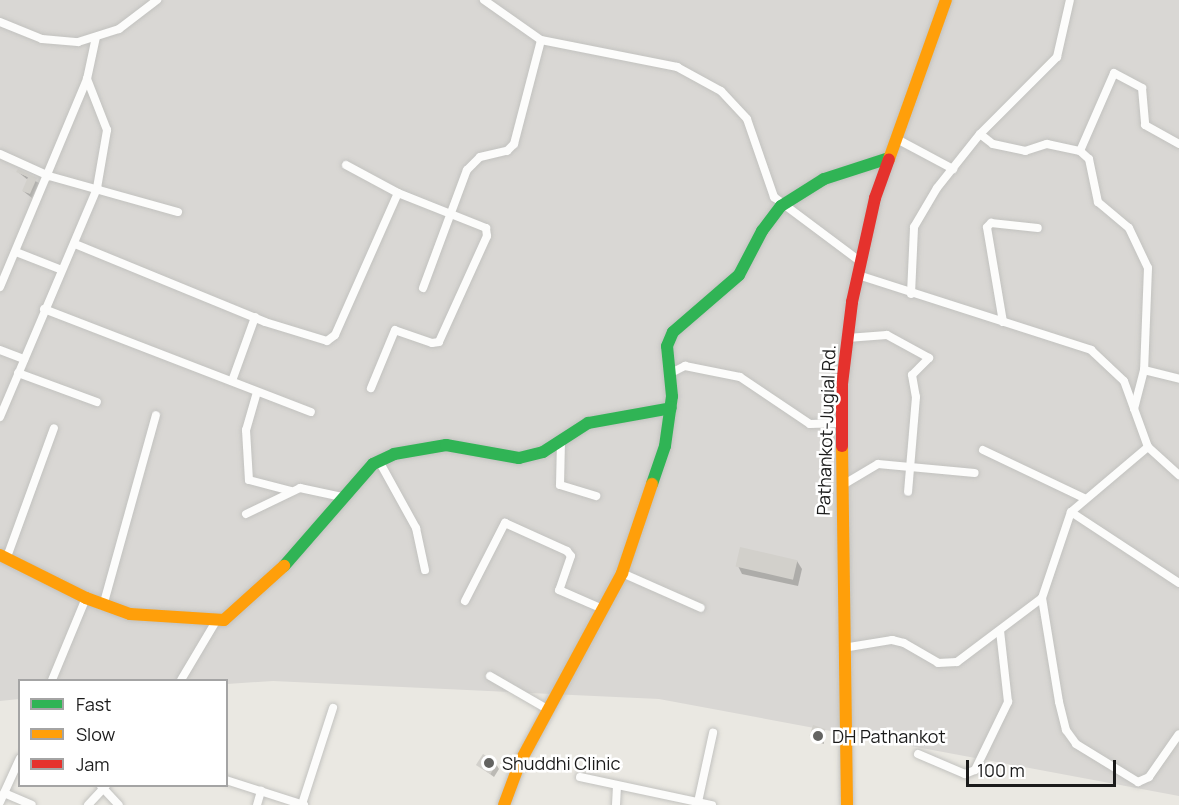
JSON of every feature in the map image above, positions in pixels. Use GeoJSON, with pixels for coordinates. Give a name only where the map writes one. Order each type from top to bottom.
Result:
{"type":"FeatureCollection","features":[{"type":"Feature","properties":{"kind":"street"},"geometry":{"type":"LineString","coordinates":[[0,22],[42,39],[78,42],[118,29],[157,0]]}},
{"type":"Feature","properties":{"kind":"street"},"geometry":{"type":"LineString","coordinates":[[484,0],[541,40],[677,67],[721,91],[747,119],[765,180],[781,206],[861,262]]}},
{"type":"Feature","properties":{"kind":"street","name":"Pathankot-Jugial Rd."},"geometry":{"type":"LineString","coordinates":[[847,805],[843,648],[842,423],[847,338],[861,262],[889,158],[946,0]]}},
{"type":"Feature","properties":{"kind":"street"},"geometry":{"type":"LineString","coordinates":[[911,294],[914,227],[937,188],[980,134],[1057,57],[1070,0]]}},
{"type":"Feature","properties":{"kind":"street"},"geometry":{"type":"LineString","coordinates":[[0,287],[4,268],[16,252],[87,79],[96,37]]}},
{"type":"Feature","properties":{"kind":"street"},"geometry":{"type":"LineString","coordinates":[[423,288],[448,213],[475,160],[507,152],[514,144],[541,40]]}},
{"type":"Feature","properties":{"kind":"street"},"geometry":{"type":"LineString","coordinates":[[1080,151],[1114,74],[1142,88],[1145,125],[1179,144]]}},
{"type":"Feature","properties":{"kind":"street"},"geometry":{"type":"LineString","coordinates":[[0,417],[97,188],[107,130],[87,79]]}},
{"type":"Feature","properties":{"kind":"street"},"geometry":{"type":"LineString","coordinates":[[980,134],[993,144],[1025,151],[1047,144],[1080,151],[1089,159],[1098,202],[1129,228],[1148,268],[1144,370],[1134,409]]}},
{"type":"Feature","properties":{"kind":"street"},"geometry":{"type":"LineString","coordinates":[[896,138],[953,169]]}},
{"type":"Feature","properties":{"kind":"street"},"geometry":{"type":"LineString","coordinates":[[0,154],[49,176],[178,213]]}},
{"type":"Feature","properties":{"kind":"street"},"geometry":{"type":"LineString","coordinates":[[504,805],[520,762],[622,573],[658,470],[671,408],[667,346],[677,326],[739,275],[762,231],[781,206],[824,179],[889,158]]}},
{"type":"Feature","properties":{"kind":"street"},"geometry":{"type":"LineString","coordinates":[[346,165],[398,193],[486,228],[488,236],[439,342],[432,343],[395,330],[371,388]]}},
{"type":"Feature","properties":{"kind":"street"},"geometry":{"type":"LineString","coordinates":[[75,244],[255,317],[318,339],[331,339],[398,193]]}},
{"type":"Feature","properties":{"kind":"street"},"geometry":{"type":"LineString","coordinates":[[1003,322],[987,227],[991,223],[1038,228]]}},
{"type":"Feature","properties":{"kind":"street"},"geometry":{"type":"LineString","coordinates":[[16,252],[62,270]]}},
{"type":"Feature","properties":{"kind":"street"},"geometry":{"type":"LineString","coordinates":[[858,275],[911,294],[1072,341],[1097,354],[1124,381],[1148,447],[1179,475]]}},
{"type":"Feature","properties":{"kind":"street"},"geometry":{"type":"LineString","coordinates":[[44,309],[310,412]]}},
{"type":"Feature","properties":{"kind":"street"},"geometry":{"type":"LineString","coordinates":[[232,381],[255,317]]}},
{"type":"Feature","properties":{"kind":"street"},"geometry":{"type":"LineString","coordinates":[[847,338],[887,335],[929,358],[912,375],[916,397],[908,466],[908,492]]}},
{"type":"Feature","properties":{"kind":"street"},"geometry":{"type":"LineString","coordinates":[[0,350],[24,359]]}},
{"type":"Feature","properties":{"kind":"street"},"geometry":{"type":"LineString","coordinates":[[670,373],[685,366],[740,377],[810,424],[842,423]]}},
{"type":"Feature","properties":{"kind":"street"},"geometry":{"type":"LineString","coordinates":[[1144,370],[1179,379]]}},
{"type":"Feature","properties":{"kind":"street"},"geometry":{"type":"LineString","coordinates":[[18,373],[97,402]]}},
{"type":"Feature","properties":{"kind":"street"},"geometry":{"type":"LineString","coordinates":[[257,392],[246,430],[249,480],[291,490],[307,488],[342,497]]}},
{"type":"Feature","properties":{"kind":"street"},"geometry":{"type":"LineString","coordinates":[[54,428],[4,556],[103,606],[150,617],[216,621],[235,614],[250,602],[342,497],[379,461],[394,454],[446,446],[519,458],[543,453],[600,419],[671,408]]}},
{"type":"Feature","properties":{"kind":"street"},"geometry":{"type":"LineString","coordinates":[[103,606],[156,415]]}},
{"type":"Feature","properties":{"kind":"street"},"geometry":{"type":"LineString","coordinates":[[561,441],[560,485],[596,496]]}},
{"type":"Feature","properties":{"kind":"street"},"geometry":{"type":"LineString","coordinates":[[1148,447],[1084,498],[1071,512],[1042,598],[1059,702],[1066,730],[1076,744],[1138,782],[1149,777],[1179,734]]}},
{"type":"Feature","properties":{"kind":"street"},"geometry":{"type":"LineString","coordinates":[[983,450],[1084,498]]}},
{"type":"Feature","properties":{"kind":"street"},"geometry":{"type":"LineString","coordinates":[[379,461],[416,528],[425,570]]}},
{"type":"Feature","properties":{"kind":"street"},"geometry":{"type":"LineString","coordinates":[[842,486],[878,464],[975,473]]}},
{"type":"Feature","properties":{"kind":"street"},"geometry":{"type":"LineString","coordinates":[[246,514],[291,490]]}},
{"type":"Feature","properties":{"kind":"street"},"geometry":{"type":"LineString","coordinates":[[1071,512],[1179,583]]}},
{"type":"Feature","properties":{"kind":"street"},"geometry":{"type":"LineString","coordinates":[[465,601],[505,523],[567,551],[571,556],[559,590],[603,609]]}},
{"type":"Feature","properties":{"kind":"street"},"geometry":{"type":"LineString","coordinates":[[622,573],[701,608]]}},
{"type":"Feature","properties":{"kind":"street"},"geometry":{"type":"LineString","coordinates":[[53,679],[86,598]]}},
{"type":"Feature","properties":{"kind":"street"},"geometry":{"type":"LineString","coordinates":[[843,648],[899,642],[929,659],[950,665],[1000,631],[1042,598]]}},
{"type":"Feature","properties":{"kind":"street"},"geometry":{"type":"LineString","coordinates":[[182,679],[216,621]]}},
{"type":"Feature","properties":{"kind":"street"},"geometry":{"type":"LineString","coordinates":[[918,754],[965,774],[975,770],[1008,702],[1000,631]]}},
{"type":"Feature","properties":{"kind":"street"},"geometry":{"type":"LineString","coordinates":[[490,676],[549,710]]}},
{"type":"Feature","properties":{"kind":"street"},"geometry":{"type":"LineString","coordinates":[[228,781],[303,805],[333,708]]}},
{"type":"Feature","properties":{"kind":"street"},"geometry":{"type":"LineString","coordinates":[[698,802],[713,733]]}},
{"type":"Feature","properties":{"kind":"street"},"geometry":{"type":"LineString","coordinates":[[0,802],[4,793],[4,780],[18,761]]}},
{"type":"Feature","properties":{"kind":"street"},"geometry":{"type":"LineString","coordinates":[[580,777],[617,787],[712,805]]}},
{"type":"Feature","properties":{"kind":"street"},"geometry":{"type":"LineString","coordinates":[[88,805],[103,787],[119,805]]}},
{"type":"Feature","properties":{"kind":"street"},"geometry":{"type":"LineString","coordinates":[[616,805],[617,787]]}},
{"type":"Feature","properties":{"kind":"street"},"geometry":{"type":"LineString","coordinates":[[257,805],[261,791]]}},
{"type":"Feature","properties":{"kind":"street"},"geometry":{"type":"LineString","coordinates":[[4,793],[32,805]]}},
{"type":"Feature","properties":{"kind":"shaded area"},"geometry":{"type":"Polygon","coordinates":[[[0,0],[1179,0],[1179,796],[659,699],[273,681],[228,684],[228,679],[18,679],[18,699],[0,701],[0,0]]]}},
{"type":"Feature","properties":{"kind":"building"},"geometry":{"type":"Polygon","coordinates":[[[18,169],[37,178],[30,194],[22,191],[28,177],[16,172],[18,169]]]}},
{"type":"Feature","properties":{"kind":"building"},"geometry":{"type":"Polygon","coordinates":[[[740,547],[797,560],[793,580],[736,566],[740,547]]]}},
{"type":"Feature","properties":{"kind":"building"},"geometry":{"type":"Polygon","coordinates":[[[813,725],[825,729],[822,739],[810,735],[813,725]]]}},
{"type":"Feature","properties":{"kind":"building"},"geometry":{"type":"Polygon","coordinates":[[[483,754],[497,763],[490,774],[476,765],[483,754]]]}},
{"type":"Feature","properties":{"kind":"traffic: fast"},"geometry":{"type":"LineString","coordinates":[[652,484],[665,446],[672,396],[667,346],[673,332],[739,275],[762,231],[781,206],[824,179],[889,158]]}},
{"type":"Feature","properties":{"kind":"traffic: fast"},"geometry":{"type":"LineString","coordinates":[[284,566],[373,464],[394,454],[446,445],[519,458],[543,452],[588,423],[671,408]]}},
{"type":"Feature","properties":{"kind":"traffic: slow"},"geometry":{"type":"LineString","coordinates":[[889,159],[946,0]]}},
{"type":"Feature","properties":{"kind":"traffic: slow"},"geometry":{"type":"LineString","coordinates":[[842,446],[847,805]]}},
{"type":"Feature","properties":{"kind":"traffic: slow"},"geometry":{"type":"LineString","coordinates":[[504,805],[520,762],[622,573],[652,484]]}},
{"type":"Feature","properties":{"kind":"traffic: slow"},"geometry":{"type":"LineString","coordinates":[[0,555],[86,598],[130,614],[224,620],[284,566]]}},
{"type":"Feature","properties":{"kind":"traffic: jam"},"geometry":{"type":"LineString","coordinates":[[842,446],[842,384],[852,302],[875,198],[889,159]]}},
{"type":"Feature","properties":{"kind":"place","name":"DH Pathankot"},"geometry":{"type":"Point","coordinates":[818,736]}},
{"type":"Feature","properties":{"kind":"place","name":"Shuddhi Clinic"},"geometry":{"type":"Point","coordinates":[489,763]}}]}
